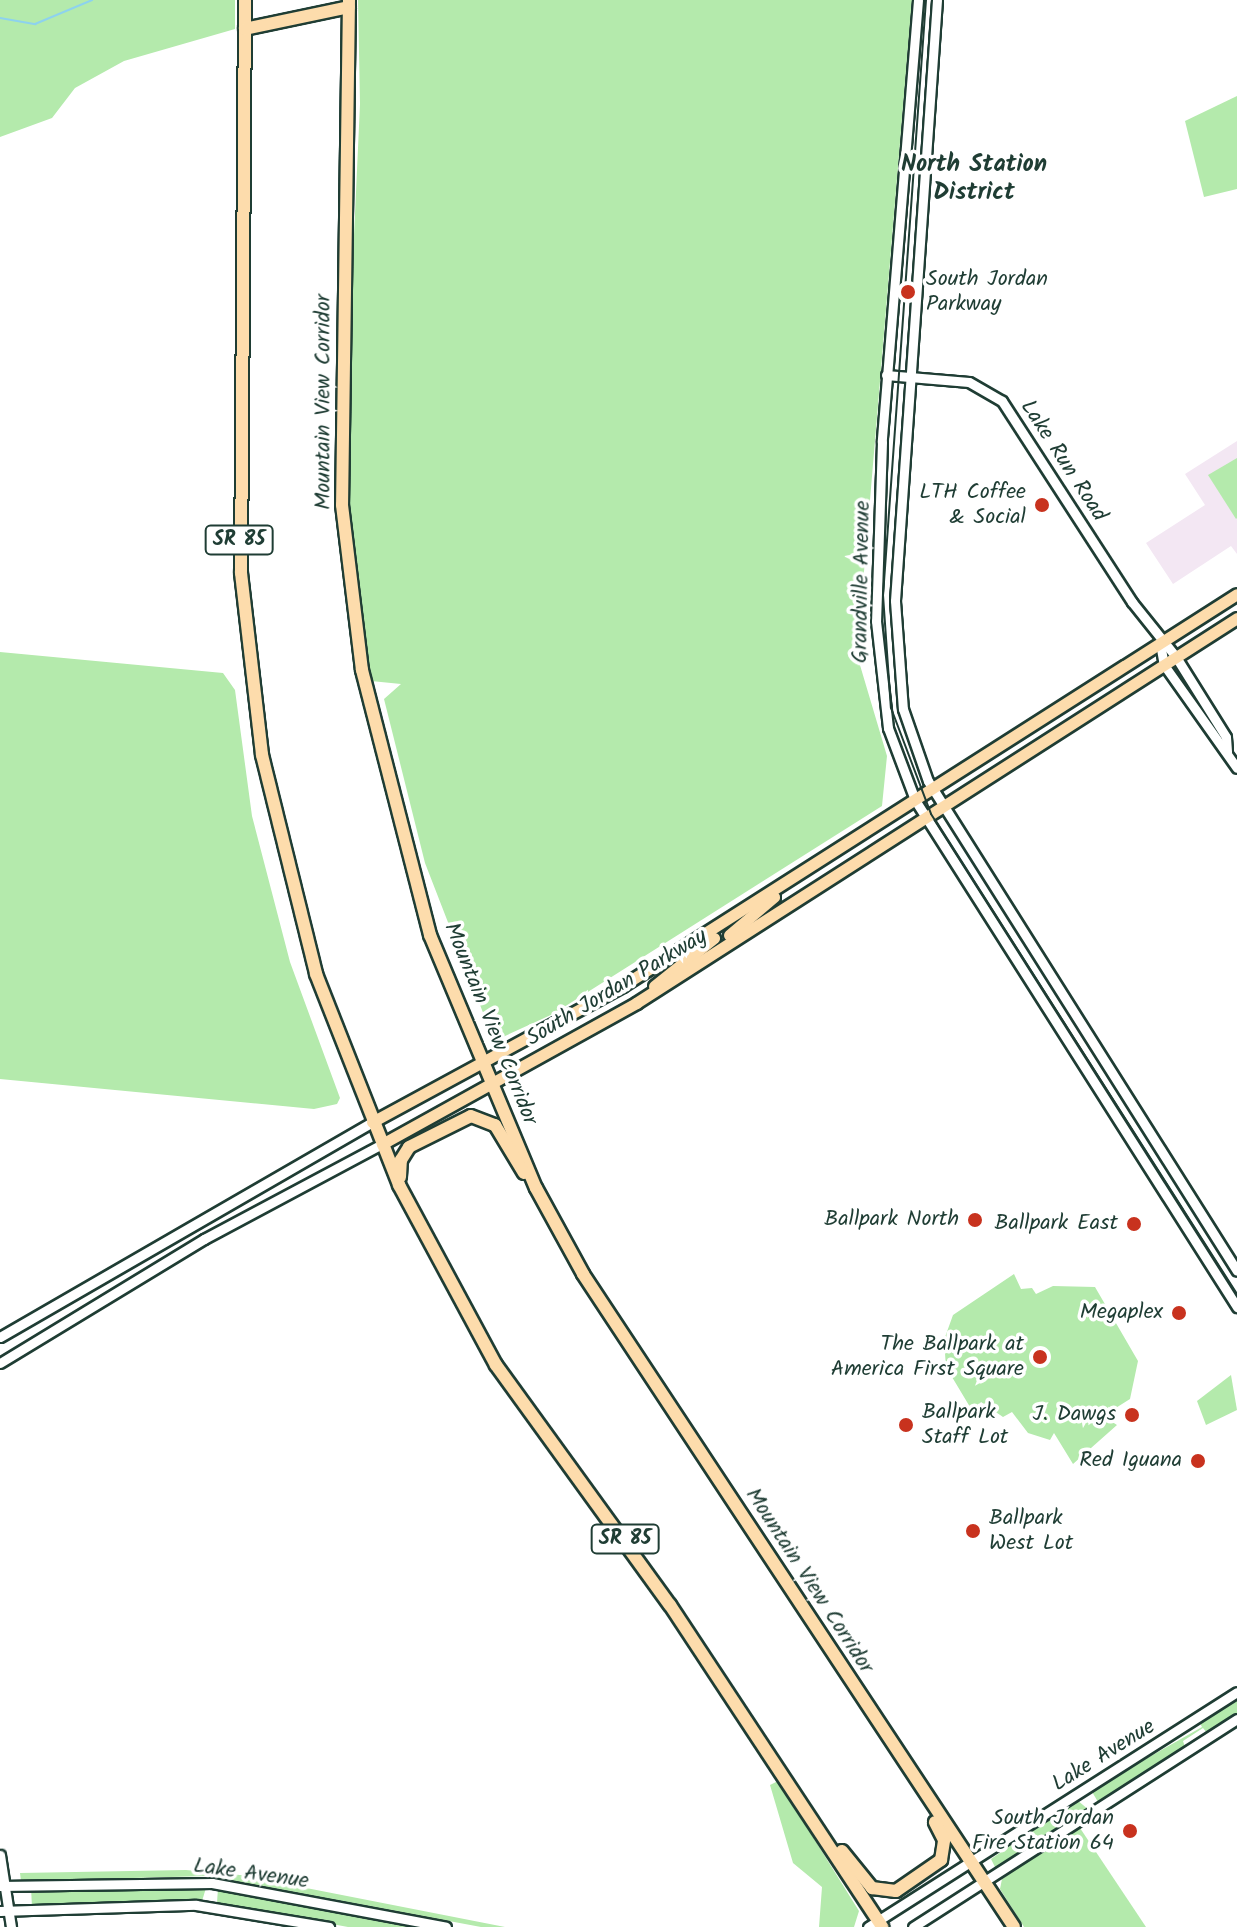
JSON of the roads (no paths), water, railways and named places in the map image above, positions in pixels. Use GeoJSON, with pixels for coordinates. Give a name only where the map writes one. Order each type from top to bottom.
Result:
{"type":"FeatureCollection","features":[{"type":"Feature","properties":{"kind":"highway","name":"SR 85"},"geometry":{"type":"LineString","coordinates":[[245,0],[238,501],[250,676],[264,769],[299,917],[372,1122],[406,1198],[496,1365],[599,1501],[793,1789],[876,1925]]}},
{"type":"Feature","properties":{"kind":"highway"},"geometry":{"type":"LineString","coordinates":[[245,29],[349,4]]}},
{"type":"Feature","properties":{"kind":"highway","name":"Mountain View Corridor"},"geometry":{"type":"LineString","coordinates":[[349,4],[350,172],[340,430],[349,584],[368,700],[410,870],[451,992],[536,1188],[583,1274],[1014,1927]]}},
{"type":"Feature","properties":{"kind":"highway"},"geometry":{"type":"LineString","coordinates":[[406,1198],[399,1174],[404,1152],[471,1116],[495,1125],[536,1188]]}},
{"type":"Feature","properties":{"kind":"highway"},"geometry":{"type":"LineString","coordinates":[[793,1789],[877,1890],[900,1889],[941,1860],[941,1830],[858,1705],[829,1647]]}},
{"type":"Feature","properties":{"kind":"main road","name":"South Jordan Parkway"},"geometry":{"type":"LineString","coordinates":[[382,1144],[636,1003],[795,878],[1237,594]]}},
{"type":"Feature","properties":{"kind":"main road","name":"South Jordan Parkway"},"geometry":{"type":"LineString","coordinates":[[372,1122],[716,940],[926,818],[1237,618]]}},
{"type":"Feature","properties":{"kind":"street","name":"Grandville Avenue"},"geometry":{"type":"LineString","coordinates":[[918,0],[886,375],[877,655],[888,728],[915,800],[1237,1307]]}},
{"type":"Feature","properties":{"kind":"street","name":"Grandville Avenue"},"geometry":{"type":"LineString","coordinates":[[937,0],[895,641],[903,709],[932,789],[1237,1271]]}},
{"type":"Feature","properties":{"kind":"street","name":"Lake Run Road"},"geometry":{"type":"LineString","coordinates":[[886,375],[969,382],[1002,401],[1160,643],[1176,657],[1226,737],[1227,752]]}},
{"type":"Feature","properties":{"kind":"street","name":"Lake Run Road"},"geometry":{"type":"LineString","coordinates":[[1160,643],[1164,665],[1217,746],[1227,752],[1237,768]]}},
{"type":"Feature","properties":{"kind":"street","name":"South Jordan Parkway"},"geometry":{"type":"LineString","coordinates":[[0,1337],[372,1122]]}},
{"type":"Feature","properties":{"kind":"street","name":"South Jordan Parkway"},"geometry":{"type":"LineString","coordinates":[[0,1363],[204,1239],[382,1144]]}},
{"type":"Feature","properties":{"kind":"street","name":"Lake Avenue"},"geometry":{"type":"LineString","coordinates":[[876,1925],[1237,1692]]}},
{"type":"Feature","properties":{"kind":"street","name":"Lake Avenue"},"geometry":{"type":"LineString","coordinates":[[913,1927],[1237,1719]]}},
{"type":"Feature","properties":{"kind":"street"},"geometry":{"type":"LineString","coordinates":[[0,1855],[4,1911],[11,1927]]}},
{"type":"Feature","properties":{"kind":"street","name":"Lake Avenue"},"geometry":{"type":"LineString","coordinates":[[3,1886],[212,1883],[446,1927]]}},
{"type":"Feature","properties":{"kind":"street","name":"Lake Avenue"},"geometry":{"type":"LineString","coordinates":[[4,1911],[207,1905],[329,1927]]}},
{"type":"Feature","properties":{"kind":"waterway"},"geometry":{"type":"LineString","coordinates":[[0,18],[35,24],[92,0]]}},
{"type":"Feature","properties":{"kind":"tram line"},"geometry":{"type":"LineString","coordinates":[[926,0],[883,595],[891,708],[931,814],[1237,1294]]}},
{"type":"Feature","properties":{"kind":"place","name":"South Jordan Parkway"},"geometry":{"type":"Point","coordinates":[908,292]}},
{"type":"Feature","properties":{"kind":"place","name":"LTH Coffee & Social"},"geometry":{"type":"Point","coordinates":[1042,505]}},
{"type":"Feature","properties":{"kind":"place","name":"Ballpark North"},"geometry":{"type":"Point","coordinates":[975,1220]}},
{"type":"Feature","properties":{"kind":"place","name":"Ballpark East"},"geometry":{"type":"Point","coordinates":[1134,1224]}},
{"type":"Feature","properties":{"kind":"place","name":"Megaplex"},"geometry":{"type":"Point","coordinates":[1179,1313]}},
{"type":"Feature","properties":{"kind":"place","name":"The Ballpark at America First Square"},"geometry":{"type":"Point","coordinates":[1040,1357]}},
{"type":"Feature","properties":{"kind":"place","name":"J. Dawgs"},"geometry":{"type":"Point","coordinates":[1132,1415]}},
{"type":"Feature","properties":{"kind":"place","name":"Ballpark Staff Lot"},"geometry":{"type":"Point","coordinates":[906,1425]}},
{"type":"Feature","properties":{"kind":"place","name":"Red Iguana"},"geometry":{"type":"Point","coordinates":[1198,1461]}},
{"type":"Feature","properties":{"kind":"place","name":"Ballpark West Lot"},"geometry":{"type":"Point","coordinates":[973,1531]}},
{"type":"Feature","properties":{"kind":"place","name":"South Jordan Fire Station 64"},"geometry":{"type":"Point","coordinates":[1130,1831]}},
{"type":"Feature","properties":{"kind":"district","name":"North Station District"},"geometry":{"type":"Point","coordinates":[974,179]}}]}
